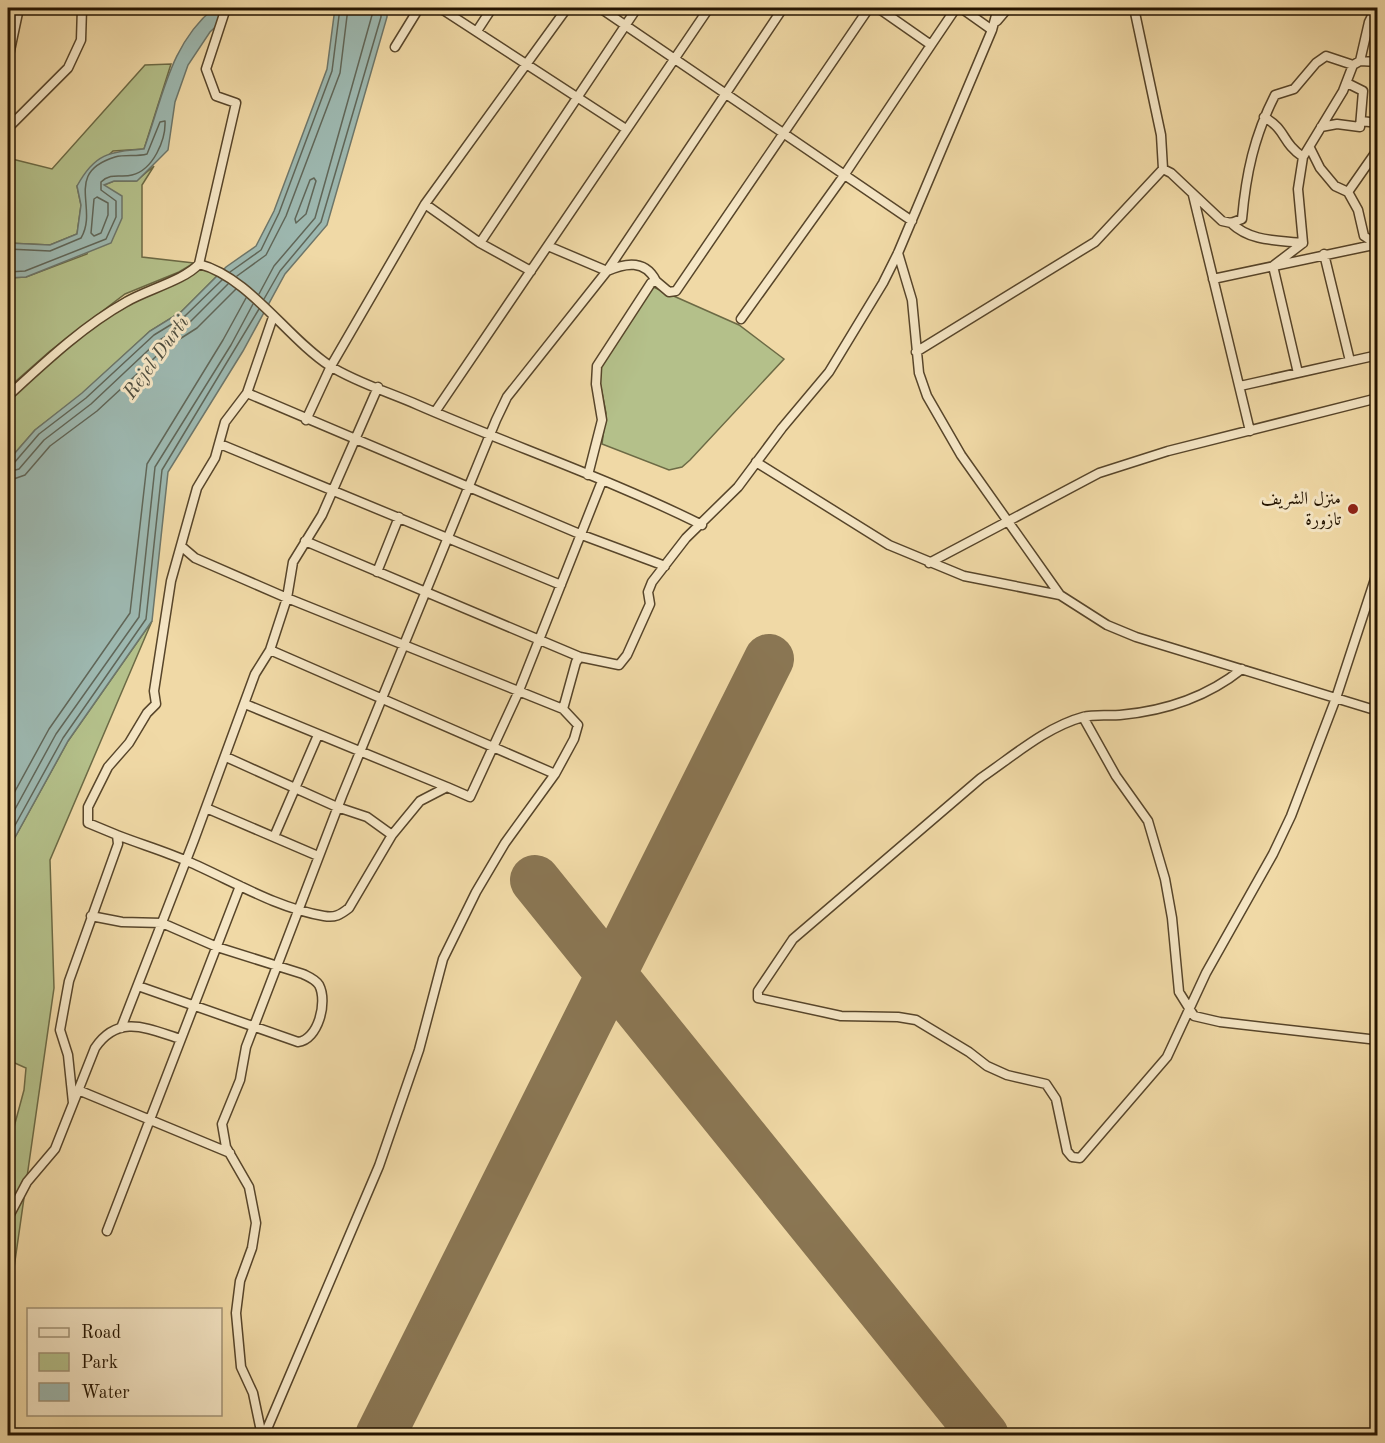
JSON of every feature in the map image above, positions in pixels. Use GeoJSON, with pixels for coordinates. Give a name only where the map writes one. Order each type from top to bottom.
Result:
{"type":"FeatureCollection","features":[{"type":"Feature","properties":{"kind":"street"},"geometry":{"type":"LineString","coordinates":[[8,60],[19,8]]}},
{"type":"Feature","properties":{"kind":"street"},"geometry":{"type":"LineString","coordinates":[[8,128],[68,69],[81,40],[82,8]]}},
{"type":"Feature","properties":{"kind":"street"},"geometry":{"type":"LineString","coordinates":[[8,396],[53,355],[125,302],[169,280],[190,274],[199,264],[236,103],[216,96],[206,69],[226,8]]}},
{"type":"Feature","properties":{"kind":"street"},"geometry":{"type":"LineString","coordinates":[[395,48],[419,8]]}},
{"type":"Feature","properties":{"kind":"street"},"geometry":{"type":"LineString","coordinates":[[440,8],[626,129]]}},
{"type":"Feature","properties":{"kind":"street"},"geometry":{"type":"LineString","coordinates":[[477,32],[492,8]]}},
{"type":"Feature","properties":{"kind":"street"},"geometry":{"type":"LineString","coordinates":[[306,420],[331,366],[425,204],[567,8]]}},
{"type":"Feature","properties":{"kind":"street"},"geometry":{"type":"LineString","coordinates":[[600,8],[912,221]]}},
{"type":"Feature","properties":{"kind":"street"},"geometry":{"type":"LineString","coordinates":[[480,243],[637,8]]}},
{"type":"Feature","properties":{"kind":"street"},"geometry":{"type":"LineString","coordinates":[[435,412],[709,8]]}},
{"type":"Feature","properties":{"kind":"street"},"geometry":{"type":"LineString","coordinates":[[263,1436],[253,1393],[242,1367],[236,1313],[240,1281],[252,1248],[256,1223],[249,1187],[224,1138],[223,1119],[240,1080],[253,1029],[318,856],[489,436],[507,398],[607,271],[783,8]]}},
{"type":"Feature","properties":{"kind":"street"},"geometry":{"type":"LineString","coordinates":[[548,246],[607,271],[626,264],[640,265],[652,273],[656,281],[669,292],[676,291],[869,8]]}},
{"type":"Feature","properties":{"kind":"street"},"geometry":{"type":"LineString","coordinates":[[878,8],[931,45]]}},
{"type":"Feature","properties":{"kind":"street"},"geometry":{"type":"LineString","coordinates":[[741,320],[845,174],[956,8]]}},
{"type":"Feature","properties":{"kind":"street"},"geometry":{"type":"LineString","coordinates":[[961,8],[993,27]]}},
{"type":"Feature","properties":{"kind":"street"},"geometry":{"type":"LineString","coordinates":[[305,541],[580,657],[619,665],[627,655],[650,604],[648,592],[664,566],[686,538],[702,525],[738,487],[829,372],[898,253],[993,27],[998,8]]}},
{"type":"Feature","properties":{"kind":"street"},"geometry":{"type":"LineString","coordinates":[[993,27],[1008,8]]}},
{"type":"Feature","properties":{"kind":"street"},"geometry":{"type":"LineString","coordinates":[[916,352],[1095,242],[1162,169],[1161,135],[1134,8]]}},
{"type":"Feature","properties":{"kind":"street"},"geometry":{"type":"LineString","coordinates":[[1303,243],[1298,189],[1303,157],[1347,84],[1376,8]]}},
{"type":"Feature","properties":{"kind":"street"},"geometry":{"type":"LineString","coordinates":[[1162,169],[1222,221],[1232,223],[1242,219],[1246,174],[1264,117],[1275,95],[1294,88],[1316,63],[1326,56],[1356,63],[1377,62]]}},
{"type":"Feature","properties":{"kind":"street"},"geometry":{"type":"LineString","coordinates":[[1321,127],[1337,124],[1360,127],[1363,91],[1347,84]]}},
{"type":"Feature","properties":{"kind":"street"},"geometry":{"type":"LineString","coordinates":[[1264,117],[1281,129],[1288,147],[1303,157]]}},
{"type":"Feature","properties":{"kind":"street"},"geometry":{"type":"LineString","coordinates":[[1361,121],[1377,123]]}},
{"type":"Feature","properties":{"kind":"street"},"geometry":{"type":"LineString","coordinates":[[1310,148],[1320,168],[1335,186],[1348,192],[1358,210],[1364,236],[1377,246]]}},
{"type":"Feature","properties":{"kind":"street"},"geometry":{"type":"LineString","coordinates":[[1348,192],[1377,149]]}},
{"type":"Feature","properties":{"kind":"street"},"geometry":{"type":"LineString","coordinates":[[1193,194],[1250,431]]}},
{"type":"Feature","properties":{"kind":"street"},"geometry":{"type":"LineString","coordinates":[[425,204],[480,243],[531,271]]}},
{"type":"Feature","properties":{"kind":"street"},"geometry":{"type":"LineString","coordinates":[[1232,223],[1242,233],[1253,238],[1303,243]]}},
{"type":"Feature","properties":{"kind":"street"},"geometry":{"type":"LineString","coordinates":[[1364,236],[1377,234]]}},
{"type":"Feature","properties":{"kind":"street"},"geometry":{"type":"LineString","coordinates":[[1272,266],[1303,243]]}},
{"type":"Feature","properties":{"kind":"street"},"geometry":{"type":"LineString","coordinates":[[1214,279],[1324,254],[1377,246]]}},
{"type":"Feature","properties":{"kind":"street"},"geometry":{"type":"LineString","coordinates":[[898,253],[912,300],[919,373],[927,396],[961,455],[1060,595]]}},
{"type":"Feature","properties":{"kind":"street"},"geometry":{"type":"LineString","coordinates":[[1324,254],[1350,361]]}},
{"type":"Feature","properties":{"kind":"street"},"geometry":{"type":"LineString","coordinates":[[199,264],[215,268],[254,298],[331,366],[489,436],[664,506],[702,525]]}},
{"type":"Feature","properties":{"kind":"street"},"geometry":{"type":"LineString","coordinates":[[1272,266],[1298,373]]}},
{"type":"Feature","properties":{"kind":"street"},"geometry":{"type":"LineString","coordinates":[[588,475],[602,420],[596,384],[597,366],[647,287],[656,281]]}},
{"type":"Feature","properties":{"kind":"street"},"geometry":{"type":"LineString","coordinates":[[273,317],[247,393],[225,422],[220,444],[199,483],[171,581],[154,691],[156,704],[147,713],[129,743],[108,767],[88,807],[88,823],[185,860],[240,886],[298,909],[323,916],[338,916],[349,908],[392,835],[420,801],[447,787]]}},
{"type":"Feature","properties":{"kind":"street"},"geometry":{"type":"LineString","coordinates":[[1240,386],[1377,355]]}},
{"type":"Feature","properties":{"kind":"street"},"geometry":{"type":"LineString","coordinates":[[121,1028],[226,757],[260,662],[270,650],[287,598],[293,562],[322,515],[378,387]]}},
{"type":"Feature","properties":{"kind":"street"},"geometry":{"type":"LineString","coordinates":[[247,393],[306,420],[582,535],[664,566]]}},
{"type":"Feature","properties":{"kind":"street"},"geometry":{"type":"LineString","coordinates":[[929,563],[1099,473],[1168,451],[1377,398]]}},
{"type":"Feature","properties":{"kind":"street"},"geometry":{"type":"LineString","coordinates":[[220,444],[561,585]]}},
{"type":"Feature","properties":{"kind":"street"},"geometry":{"type":"LineString","coordinates":[[756,462],[890,545],[929,563],[964,576],[1060,595],[1120,631],[1377,711]]}},
{"type":"Feature","properties":{"kind":"street"},"geometry":{"type":"LineString","coordinates":[[245,704],[470,797],[491,747],[518,693],[602,481]]}},
{"type":"Feature","properties":{"kind":"street"},"geometry":{"type":"LineString","coordinates":[[377,572],[399,517]]}},
{"type":"Feature","properties":{"kind":"street"},"geometry":{"type":"LineString","coordinates":[[181,546],[195,558],[287,598],[518,693],[563,709],[578,725],[574,739],[555,774],[505,843],[476,892],[443,959],[419,1050],[379,1166],[263,1436]]}},
{"type":"Feature","properties":{"kind":"street"},"geometry":{"type":"LineString","coordinates":[[1242,669],[1213,690],[1176,705],[1156,710],[1083,717],[1036,741],[981,778],[946,811],[793,939],[757,995],[762,1001],[840,1016],[898,1017],[916,1020],[969,1052],[987,1066],[1007,1075],[1046,1084],[1056,1099],[1066,1151],[1072,1157],[1080,1158],[1167,1057],[1188,1009],[1273,854],[1291,816],[1336,698],[1377,570]]}},
{"type":"Feature","properties":{"kind":"street"},"geometry":{"type":"LineString","coordinates":[[270,650],[555,774]]}},
{"type":"Feature","properties":{"kind":"street"},"geometry":{"type":"LineString","coordinates":[[563,709],[571,675],[580,657]]}},
{"type":"Feature","properties":{"kind":"street"},"geometry":{"type":"LineString","coordinates":[[1083,717],[1116,776],[1148,822],[1154,837],[1172,918],[1179,992],[1194,1016],[1205,1020],[1377,1040]]}},
{"type":"Feature","properties":{"kind":"street"},"geometry":{"type":"LineString","coordinates":[[274,837],[318,735]]}},
{"type":"Feature","properties":{"kind":"street"},"geometry":{"type":"LineString","coordinates":[[226,757],[338,807],[367,817],[392,835]]}},
{"type":"Feature","properties":{"kind":"street"},"geometry":{"type":"LineString","coordinates":[[206,808],[318,856]]}},
{"type":"Feature","properties":{"kind":"street"},"geometry":{"type":"LineString","coordinates":[[73,1103],[68,1055],[60,1030],[73,966],[109,875],[118,844],[117,835]]}},
{"type":"Feature","properties":{"kind":"street"},"geometry":{"type":"LineString","coordinates":[[107,1231],[240,886]]}},
{"type":"Feature","properties":{"kind":"street"},"geometry":{"type":"LineString","coordinates":[[91,916],[122,922],[162,923],[217,947],[314,979],[319,985],[322,1009],[313,1034],[306,1041],[298,1042],[253,1029],[138,986]]}},
{"type":"Feature","properties":{"kind":"street"},"geometry":{"type":"LineString","coordinates":[[8,1218],[27,1182],[55,1149],[99,1041],[111,1030],[141,1027],[181,1039]]}},
{"type":"Feature","properties":{"kind":"street"},"geometry":{"type":"LineString","coordinates":[[78,1090],[151,1118],[230,1153]]}},
{"type":"Feature","properties":{"kind":"green space"},"geometry":{"type":"Polygon","coordinates":[[[171,64],[144,149],[113,151],[77,186],[81,205],[77,234],[50,245],[8,243],[8,158],[52,169],[145,65],[171,64]]]}},
{"type":"Feature","properties":{"kind":"green space"},"geometry":{"type":"Polygon","coordinates":[[[154,166],[142,185],[142,257],[194,263],[179,272],[125,294],[50,351],[8,388],[8,278],[26,277],[87,254],[104,185],[114,181],[136,181],[154,166]]]}},
{"type":"Feature","properties":{"kind":"green space"},"geometry":{"type":"Polygon","coordinates":[[[199,267],[219,274],[181,312],[150,331],[82,394],[35,430],[8,461],[8,400],[65,349],[110,314],[134,300],[176,282],[199,267]]]}},
{"type":"Feature","properties":{"kind":"green space"},"geometry":{"type":"Polygon","coordinates":[[[651,286],[739,325],[784,359],[690,460],[682,467],[669,470],[602,444],[606,413],[598,372],[651,286]]]}},
{"type":"Feature","properties":{"kind":"green space"},"geometry":{"type":"Polygon","coordinates":[[[152,621],[50,860],[54,988],[8,1310],[8,1149],[24,1090],[26,1068],[8,1060],[8,850],[68,741],[152,621]]]}},
{"type":"Feature","properties":{"kind":"water"},"geometry":{"type":"Polygon","coordinates":[[[214,8],[236,8],[210,32],[188,65],[175,102],[168,150],[137,181],[114,181],[104,185],[122,196],[122,218],[111,243],[26,277],[8,278],[8,243],[50,245],[77,234],[81,205],[77,186],[90,167],[112,153],[144,149],[163,91],[178,55],[199,22],[214,8]]]}},
{"type":"Feature","properties":{"kind":"water","name":"Rejel Durti"},"geometry":{"type":"Polygon","coordinates":[[[335,8],[387,8],[387,17],[327,225],[285,274],[243,351],[168,472],[152,621],[68,741],[8,850],[8,461],[35,430],[82,393],[150,331],[181,312],[226,267],[256,246],[274,211],[327,69],[335,8]]]}},
{"type":"Feature","properties":{"kind":"runway"},"geometry":{"type":"LineString","coordinates":[[380,1436],[769,659]]}},
{"type":"Feature","properties":{"kind":"runway"},"geometry":{"type":"LineString","coordinates":[[535,880],[984,1436]]}},
{"type":"Feature","properties":{"kind":"place","name":"منزل الشريف تازورة"},"geometry":{"type":"Point","coordinates":[1353,509]}}]}
